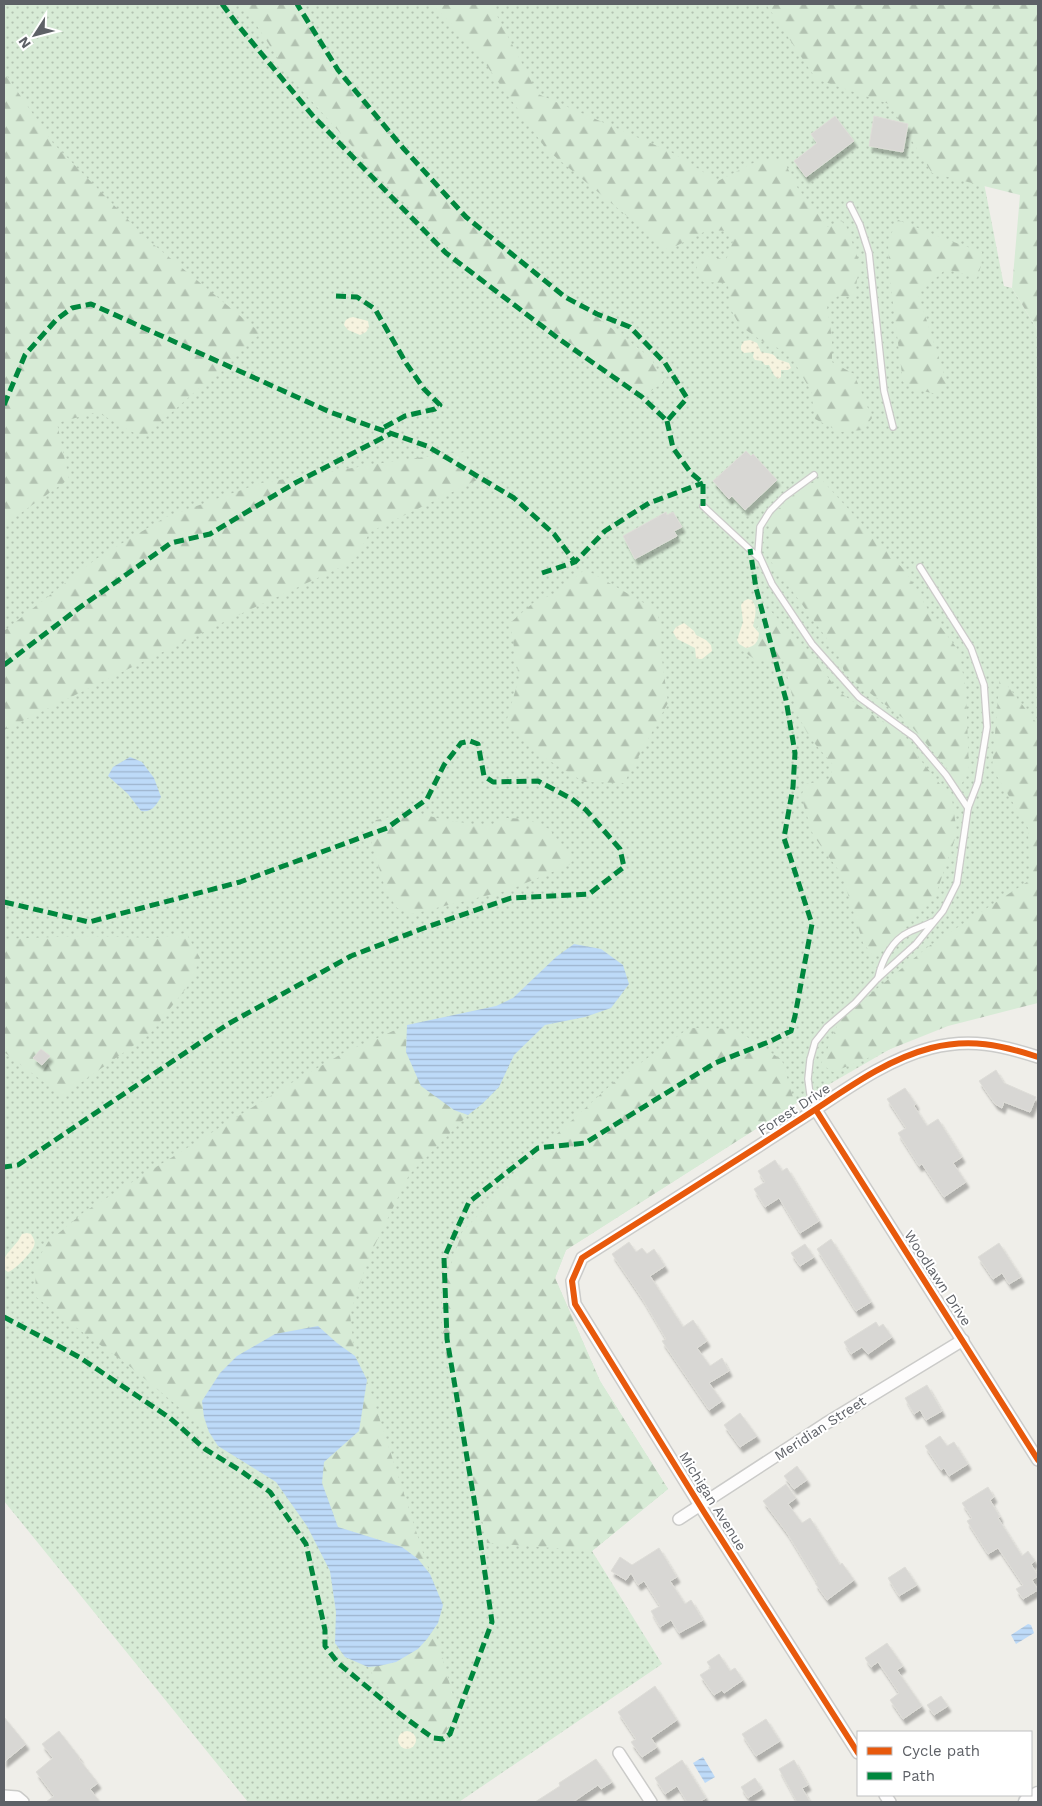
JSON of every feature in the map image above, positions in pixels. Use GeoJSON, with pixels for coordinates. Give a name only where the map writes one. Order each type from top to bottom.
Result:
{"type":"FeatureCollection","features":[{"type":"Feature","properties":{"kind":"street","name":"Forest Drive"},"geometry":{"type":"LineString","coordinates":[[582,1258],[905,1056],[958,1043],[984,1043],[1038,1057]]}},
{"type":"Feature","properties":{"kind":"street","name":"Woodlawn Drive"},"geometry":{"type":"LineString","coordinates":[[816,1110],[1038,1460]]}},
{"type":"Feature","properties":{"kind":"street","name":"Michigan Avenue"},"geometry":{"type":"LineString","coordinates":[[582,1258],[572,1281],[575,1304],[857,1751]]}},
{"type":"Feature","properties":{"kind":"street","name":"Meridian Street"},"geometry":{"type":"LineString","coordinates":[[679,1519],[825,1424],[963,1340]]}},
{"type":"Feature","properties":{"kind":"street"},"geometry":{"type":"LineString","coordinates":[[619,1754],[651,1802]]}},
{"type":"Feature","properties":{"kind":"street"},"geometry":{"type":"LineString","coordinates":[[1026,1802],[1038,1795]]}},
{"type":"Feature","properties":{"kind":"street"},"geometry":{"type":"LineString","coordinates":[[4,1796],[17,1797],[23,1802]]}},
{"type":"Feature","properties":{"kind":"lane"},"geometry":{"type":"LineString","coordinates":[[850,205],[860,225],[869,253],[884,391],[893,427]]}},
{"type":"Feature","properties":{"kind":"lane"},"geometry":{"type":"LineString","coordinates":[[814,475],[784,497],[770,511],[760,527],[758,553],[772,584],[812,644],[859,697],[914,737],[946,775],[968,808]]}},
{"type":"Feature","properties":{"kind":"lane"},"geometry":{"type":"LineString","coordinates":[[704,506],[761,560]]}},
{"type":"Feature","properties":{"kind":"lane"},"geometry":{"type":"LineString","coordinates":[[816,1110],[810,1094],[808,1079],[810,1060],[815,1042],[878,978],[916,944],[943,911],[957,883],[968,808],[978,782],[987,727],[984,685],[971,648],[920,567]]}},
{"type":"Feature","properties":{"kind":"lane"},"geometry":{"type":"LineString","coordinates":[[878,978],[890,949],[896,941],[907,932],[934,921]]}},
{"type":"Feature","properties":{"kind":"green space"},"geometry":{"type":"Polygon","coordinates":[[[4,4],[842,4],[983,178],[1004,286],[1012,288],[1038,331],[1038,948],[911,1037],[795,1104],[566,1250],[555,1278],[600,1381],[668,1489],[592,1551],[662,1664],[459,1802],[248,1802],[4,1501],[4,4]]]}},
{"type":"Feature","properties":{"kind":"green space"},"geometry":{"type":"Polygon","coordinates":[[[241,4],[300,4],[327,55],[445,198],[521,260],[651,358],[664,382],[645,395],[482,282],[386,184],[290,77],[241,4]]]}},
{"type":"Feature","properties":{"kind":"green space"},"geometry":{"type":"Polygon","coordinates":[[[432,4],[491,4],[538,94],[671,152],[718,181],[761,159],[784,161],[797,187],[828,227],[841,220],[847,228],[860,264],[854,297],[838,296],[827,305],[832,339],[832,362],[854,374],[872,418],[863,430],[840,432],[815,419],[811,391],[789,353],[762,341],[740,326],[730,308],[728,283],[703,282],[697,271],[697,263],[703,255],[726,260],[733,241],[728,231],[708,230],[668,250],[546,149],[472,45],[432,4]]]}},
{"type":"Feature","properties":{"kind":"green space"},"geometry":{"type":"Polygon","coordinates":[[[766,4],[1038,4],[1038,331],[1012,288],[1020,195],[932,173],[889,104],[816,79],[766,4]]]}},
{"type":"Feature","properties":{"kind":"green space"},"geometry":{"type":"Polygon","coordinates":[[[4,72],[53,143],[147,239],[261,333],[143,438],[97,412],[57,423],[69,479],[4,525],[4,72]]]}},
{"type":"Feature","properties":{"kind":"green space"},"geometry":{"type":"Polygon","coordinates":[[[898,220],[982,252],[981,266],[977,278],[946,269],[918,294],[947,383],[937,394],[917,390],[903,382],[890,280],[888,240],[898,220]]]}},
{"type":"Feature","properties":{"kind":"green space"},"geometry":{"type":"Polygon","coordinates":[[[464,452],[477,480],[370,532],[354,561],[232,618],[4,730],[4,631],[96,559],[166,517],[261,483],[401,460],[464,452]]]}},
{"type":"Feature","properties":{"kind":"green space"},"geometry":{"type":"Polygon","coordinates":[[[821,479],[906,572],[930,613],[959,651],[966,691],[969,771],[961,785],[908,722],[845,674],[838,654],[769,559],[769,518],[801,488],[821,479]]]}},
{"type":"Feature","properties":{"kind":"green space"},"geometry":{"type":"Polygon","coordinates":[[[585,569],[658,611],[668,703],[624,783],[584,782],[532,750],[507,719],[519,678],[510,623],[533,603],[560,591],[585,569]]]}},
{"type":"Feature","properties":{"kind":"green space"},"geometry":{"type":"Polygon","coordinates":[[[769,609],[815,660],[839,692],[898,732],[952,799],[957,833],[936,894],[874,957],[863,943],[842,875],[813,835],[801,796],[806,784],[828,780],[834,766],[810,738],[797,714],[783,659],[757,661],[743,651],[769,609]]]}},
{"type":"Feature","properties":{"kind":"green space"},"geometry":{"type":"Polygon","coordinates":[[[1000,676],[1038,725],[1038,1003],[948,1026],[833,1072],[821,1064],[840,1019],[929,946],[1030,880],[1028,828],[992,768],[1000,676]]]}},
{"type":"Feature","properties":{"kind":"green space"},"geometry":{"type":"Polygon","coordinates":[[[415,812],[444,820],[488,826],[507,818],[527,819],[549,829],[573,860],[569,865],[509,890],[412,914],[397,908],[386,891],[368,831],[376,820],[415,812]]]}},
{"type":"Feature","properties":{"kind":"green space"},"geometry":{"type":"Polygon","coordinates":[[[186,933],[200,958],[191,982],[150,1034],[62,1096],[4,1052],[4,939],[82,936],[158,938],[186,933]]]}},
{"type":"Feature","properties":{"kind":"green space"},"geometry":{"type":"Polygon","coordinates":[[[407,1025],[406,1052],[454,1110],[468,1115],[409,1175],[369,1257],[350,1314],[355,1356],[318,1326],[275,1335],[237,1356],[204,1417],[209,1432],[128,1365],[36,1297],[35,1264],[48,1242],[84,1212],[293,1082],[345,1052],[407,1025]]]}},
{"type":"Feature","properties":{"kind":"green space"},"geometry":{"type":"Polygon","coordinates":[[[689,1028],[735,1029],[782,1060],[795,1104],[566,1250],[555,1278],[600,1381],[668,1489],[592,1551],[487,1543],[442,1337],[442,1291],[462,1232],[549,1141],[613,1083],[689,1028]]]}},
{"type":"Feature","properties":{"kind":"green space"},"geometry":{"type":"Polygon","coordinates":[[[367,1380],[430,1574],[418,1559],[402,1547],[338,1527],[322,1483],[324,1462],[359,1431],[367,1380]]]}},
{"type":"Feature","properties":{"kind":"green space"},"geometry":{"type":"Polygon","coordinates":[[[434,1629],[457,1709],[444,1736],[433,1735],[397,1709],[384,1693],[368,1667],[388,1664],[406,1656],[414,1651],[434,1629]]]}},
{"type":"Feature","properties":{"kind":"sand"},"geometry":{"type":"Polygon","coordinates":[[[353,317],[368,321],[369,327],[366,332],[360,335],[348,330],[344,323],[347,319],[353,317]]]}},
{"type":"Feature","properties":{"kind":"sand"},"geometry":{"type":"Polygon","coordinates":[[[750,340],[757,343],[761,352],[772,354],[777,359],[789,363],[791,368],[781,370],[781,377],[778,379],[769,365],[755,360],[753,357],[754,352],[744,353],[741,350],[744,341],[750,340]]]}},
{"type":"Feature","properties":{"kind":"sand"},"geometry":{"type":"Polygon","coordinates":[[[748,599],[752,600],[755,606],[753,626],[759,633],[756,644],[746,648],[739,644],[737,640],[743,622],[741,605],[748,599]]]}},
{"type":"Feature","properties":{"kind":"sand"},"geometry":{"type":"Polygon","coordinates":[[[684,623],[696,635],[711,645],[712,651],[702,659],[696,658],[695,648],[677,639],[673,632],[676,627],[684,623]]]}},
{"type":"Feature","properties":{"kind":"sand"},"geometry":{"type":"Polygon","coordinates":[[[22,1234],[31,1234],[35,1243],[34,1246],[23,1261],[8,1272],[4,1269],[4,1259],[22,1234]]]}},
{"type":"Feature","properties":{"kind":"sand"},"geometry":{"type":"Polygon","coordinates":[[[403,1731],[411,1731],[416,1736],[414,1747],[403,1749],[398,1744],[398,1736],[403,1731]]]}},
{"type":"Feature","properties":{"kind":"water"},"geometry":{"type":"Polygon","coordinates":[[[130,757],[142,762],[154,778],[161,797],[153,808],[148,811],[141,811],[128,794],[108,776],[113,767],[130,757]]]}},
{"type":"Feature","properties":{"kind":"water"},"geometry":{"type":"Polygon","coordinates":[[[574,944],[601,949],[623,965],[629,984],[611,1008],[585,1017],[545,1025],[514,1055],[499,1087],[468,1115],[454,1110],[421,1086],[406,1052],[407,1025],[496,1006],[513,998],[556,957],[574,944]]]}},
{"type":"Feature","properties":{"kind":"water"},"geometry":{"type":"Polygon","coordinates":[[[318,1326],[355,1356],[367,1380],[359,1431],[324,1462],[322,1483],[338,1527],[402,1547],[418,1559],[430,1574],[443,1605],[438,1623],[418,1649],[396,1662],[379,1666],[368,1667],[345,1657],[335,1643],[336,1612],[330,1571],[307,1526],[276,1482],[218,1446],[209,1432],[204,1417],[202,1401],[220,1373],[237,1356],[275,1334],[318,1326]]]}},
{"type":"Feature","properties":{"kind":"water"},"geometry":{"type":"Polygon","coordinates":[[[1028,1624],[1031,1625],[1034,1633],[1016,1644],[1011,1635],[1028,1624]]]}},
{"type":"Feature","properties":{"kind":"water"},"geometry":{"type":"Polygon","coordinates":[[[703,1757],[715,1777],[705,1783],[693,1763],[703,1757]]]}},
{"type":"Feature","properties":{"kind":"building"},"geometry":{"type":"Polygon","coordinates":[[[835,116],[854,141],[806,177],[794,161],[817,143],[811,134],[835,116]]]}},
{"type":"Feature","properties":{"kind":"building"},"geometry":{"type":"Polygon","coordinates":[[[874,116],[908,124],[903,152],[869,146],[874,116]]]}},
{"type":"Feature","properties":{"kind":"building"},"geometry":{"type":"Polygon","coordinates":[[[746,451],[751,456],[753,454],[777,480],[745,510],[732,496],[729,499],[713,481],[746,451]]]}},
{"type":"Feature","properties":{"kind":"building"},"geometry":{"type":"Polygon","coordinates":[[[666,512],[667,515],[673,512],[682,527],[674,531],[677,536],[635,559],[623,536],[666,512]]]}},
{"type":"Feature","properties":{"kind":"building"},"geometry":{"type":"Polygon","coordinates":[[[41,1049],[50,1056],[42,1065],[33,1058],[41,1049]]]}},
{"type":"Feature","properties":{"kind":"building"},"geometry":{"type":"Polygon","coordinates":[[[996,1070],[1004,1083],[1036,1097],[1030,1112],[1004,1102],[1002,1108],[995,1104],[979,1081],[996,1070]]]}},
{"type":"Feature","properties":{"kind":"building"},"geometry":{"type":"Polygon","coordinates":[[[905,1088],[916,1104],[914,1106],[927,1126],[938,1119],[962,1157],[953,1163],[966,1182],[944,1197],[922,1164],[919,1166],[898,1133],[906,1128],[887,1099],[905,1088]]]}},
{"type":"Feature","properties":{"kind":"building"},"geometry":{"type":"Polygon","coordinates":[[[775,1160],[782,1171],[787,1168],[819,1221],[800,1233],[779,1198],[765,1207],[754,1189],[765,1182],[758,1171],[775,1160]]]}},
{"type":"Feature","properties":{"kind":"building"},"geometry":{"type":"Polygon","coordinates":[[[831,1239],[871,1302],[856,1311],[817,1249],[831,1239]]]}},
{"type":"Feature","properties":{"kind":"building"},"geometry":{"type":"Polygon","coordinates":[[[629,1242],[636,1252],[642,1248],[647,1254],[654,1249],[665,1266],[650,1276],[683,1327],[693,1320],[707,1341],[697,1348],[710,1366],[722,1358],[729,1371],[709,1383],[722,1401],[709,1410],[662,1341],[666,1339],[612,1254],[629,1242]]]}},
{"type":"Feature","properties":{"kind":"building"},"geometry":{"type":"Polygon","coordinates":[[[999,1243],[1021,1277],[1009,1284],[1002,1273],[993,1279],[978,1257],[999,1243]]]}},
{"type":"Feature","properties":{"kind":"building"},"geometry":{"type":"Polygon","coordinates":[[[805,1244],[814,1257],[800,1266],[791,1253],[805,1244]]]}},
{"type":"Feature","properties":{"kind":"building"},"geometry":{"type":"Polygon","coordinates":[[[876,1322],[879,1327],[883,1324],[892,1337],[868,1354],[862,1347],[851,1354],[844,1342],[876,1322]]]}},
{"type":"Feature","properties":{"kind":"building"},"geometry":{"type":"Polygon","coordinates":[[[927,1385],[942,1411],[926,1420],[920,1410],[914,1414],[905,1398],[927,1385]]]}},
{"type":"Feature","properties":{"kind":"building"},"geometry":{"type":"Polygon","coordinates":[[[740,1413],[757,1436],[740,1447],[724,1425],[740,1413]]]}},
{"type":"Feature","properties":{"kind":"building"},"geometry":{"type":"Polygon","coordinates":[[[940,1436],[947,1446],[954,1442],[968,1464],[949,1476],[944,1468],[941,1470],[925,1446],[940,1436]]]}},
{"type":"Feature","properties":{"kind":"building"},"geometry":{"type":"Polygon","coordinates":[[[797,1466],[807,1480],[794,1489],[784,1476],[797,1466]]]}},
{"type":"Feature","properties":{"kind":"building"},"geometry":{"type":"Polygon","coordinates":[[[786,1484],[796,1498],[788,1504],[802,1523],[810,1518],[840,1565],[842,1563],[854,1580],[827,1600],[815,1583],[817,1582],[787,1533],[763,1501],[786,1484]]]}},
{"type":"Feature","properties":{"kind":"building"},"geometry":{"type":"Polygon","coordinates":[[[988,1487],[994,1497],[990,1500],[1000,1517],[998,1518],[1022,1556],[1028,1551],[1035,1561],[1031,1564],[1038,1576],[1032,1580],[1038,1590],[1023,1599],[1016,1589],[1023,1585],[998,1548],[988,1554],[967,1521],[972,1518],[962,1503],[988,1487]]]}},
{"type":"Feature","properties":{"kind":"building"},"geometry":{"type":"Polygon","coordinates":[[[659,1548],[677,1577],[670,1581],[685,1604],[691,1600],[703,1620],[679,1633],[671,1620],[660,1627],[651,1611],[660,1606],[644,1581],[638,1585],[631,1573],[626,1580],[611,1571],[620,1557],[632,1565],[659,1548]]]}},
{"type":"Feature","properties":{"kind":"building"},"geometry":{"type":"Polygon","coordinates":[[[905,1567],[917,1585],[899,1596],[888,1578],[905,1567]]]}},
{"type":"Feature","properties":{"kind":"building"},"geometry":{"type":"Polygon","coordinates":[[[887,1643],[903,1666],[897,1670],[922,1706],[903,1719],[890,1700],[899,1693],[878,1662],[871,1667],[865,1658],[887,1643]]]}},
{"type":"Feature","properties":{"kind":"building"},"geometry":{"type":"Polygon","coordinates":[[[719,1654],[730,1671],[735,1668],[743,1680],[724,1693],[722,1690],[714,1695],[700,1675],[711,1668],[707,1662],[719,1654]]]}},
{"type":"Feature","properties":{"kind":"building"},"geometry":{"type":"Polygon","coordinates":[[[655,1686],[677,1720],[651,1738],[657,1747],[642,1757],[631,1742],[636,1739],[618,1712],[655,1686]]]}},
{"type":"Feature","properties":{"kind":"building"},"geometry":{"type":"Polygon","coordinates":[[[941,1696],[948,1706],[934,1715],[927,1705],[941,1696]]]}},
{"type":"Feature","properties":{"kind":"building"},"geometry":{"type":"Polygon","coordinates":[[[4,1717],[26,1744],[4,1762],[4,1717]]]}},
{"type":"Feature","properties":{"kind":"building"},"geometry":{"type":"Polygon","coordinates":[[[766,1719],[780,1741],[756,1756],[742,1734],[766,1719]]]}},
{"type":"Feature","properties":{"kind":"building"},"geometry":{"type":"Polygon","coordinates":[[[59,1731],[98,1783],[90,1789],[100,1802],[46,1802],[54,1796],[36,1772],[53,1758],[42,1744],[59,1731]]]}},
{"type":"Feature","properties":{"kind":"building"},"geometry":{"type":"Polygon","coordinates":[[[596,1759],[612,1782],[601,1789],[598,1785],[573,1802],[535,1802],[560,1786],[559,1783],[596,1759]]]}},
{"type":"Feature","properties":{"kind":"building"},"geometry":{"type":"Polygon","coordinates":[[[682,1760],[706,1798],[699,1802],[687,1802],[677,1786],[665,1794],[655,1778],[682,1760]]]}},
{"type":"Feature","properties":{"kind":"building"},"geometry":{"type":"Polygon","coordinates":[[[794,1760],[808,1785],[802,1788],[810,1802],[797,1802],[779,1769],[794,1760]]]}},
{"type":"Feature","properties":{"kind":"building"},"geometry":{"type":"Polygon","coordinates":[[[755,1778],[762,1789],[748,1798],[741,1787],[755,1778]]]}},
{"type":"Feature","properties":{"kind":"marked path"},"geometry":{"type":"LineString","coordinates":[[222,4],[313,116],[446,253],[559,339],[642,397],[667,421],[687,398],[665,363],[630,327],[597,314],[565,297],[466,217],[403,148],[338,70],[297,4]]}},
{"type":"Feature","properties":{"kind":"marked path"},"geometry":{"type":"LineString","coordinates":[[336,296],[357,297],[375,309],[406,363],[424,389],[440,405],[435,409],[405,416],[379,430]]}},
{"type":"Feature","properties":{"kind":"marked path"},"geometry":{"type":"LineString","coordinates":[[4,405],[25,355],[56,320],[72,308],[91,304],[330,412],[427,446],[514,498],[554,534],[575,562]]}},
{"type":"Feature","properties":{"kind":"marked path"},"geometry":{"type":"LineString","coordinates":[[667,421],[673,448],[691,473],[703,483],[703,506]]}},
{"type":"Feature","properties":{"kind":"marked path"},"geometry":{"type":"LineString","coordinates":[[4,665],[79,608],[171,543],[210,534],[295,483],[390,434]]}},
{"type":"Feature","properties":{"kind":"marked path"},"geometry":{"type":"LineString","coordinates":[[542,573],[575,562],[605,531],[649,503],[703,483]]}},
{"type":"Feature","properties":{"kind":"marked path"},"geometry":{"type":"LineString","coordinates":[[4,1317],[79,1357],[170,1418],[205,1449],[241,1471],[270,1492],[306,1544],[325,1630],[325,1646],[338,1663],[400,1714],[433,1738],[443,1739],[450,1734],[492,1622],[476,1511],[447,1339],[444,1258],[469,1202],[538,1148],[585,1143],[715,1063],[791,1031],[795,1016],[812,924],[784,838],[793,787],[795,753],[786,700],[756,588],[750,549]]}},
{"type":"Feature","properties":{"kind":"marked path"},"geometry":{"type":"LineString","coordinates":[[4,902],[89,922],[240,882],[387,828],[427,799],[444,765],[461,743],[470,741],[478,744],[484,776],[493,782],[538,781],[572,799],[586,810],[620,849],[624,867],[589,894],[511,898],[351,956],[228,1024],[18,1165],[4,1167]]}},
{"type":"Feature","properties":{"kind":"cycle path"},"geometry":{"type":"LineString","coordinates":[[857,1751],[704,1512],[575,1304],[572,1281],[582,1258],[861,1080],[895,1061],[931,1048],[972,1043],[998,1046],[1038,1057]]}},
{"type":"Feature","properties":{"kind":"cycle path"},"geometry":{"type":"LineString","coordinates":[[816,1110],[1038,1460]]}}]}
